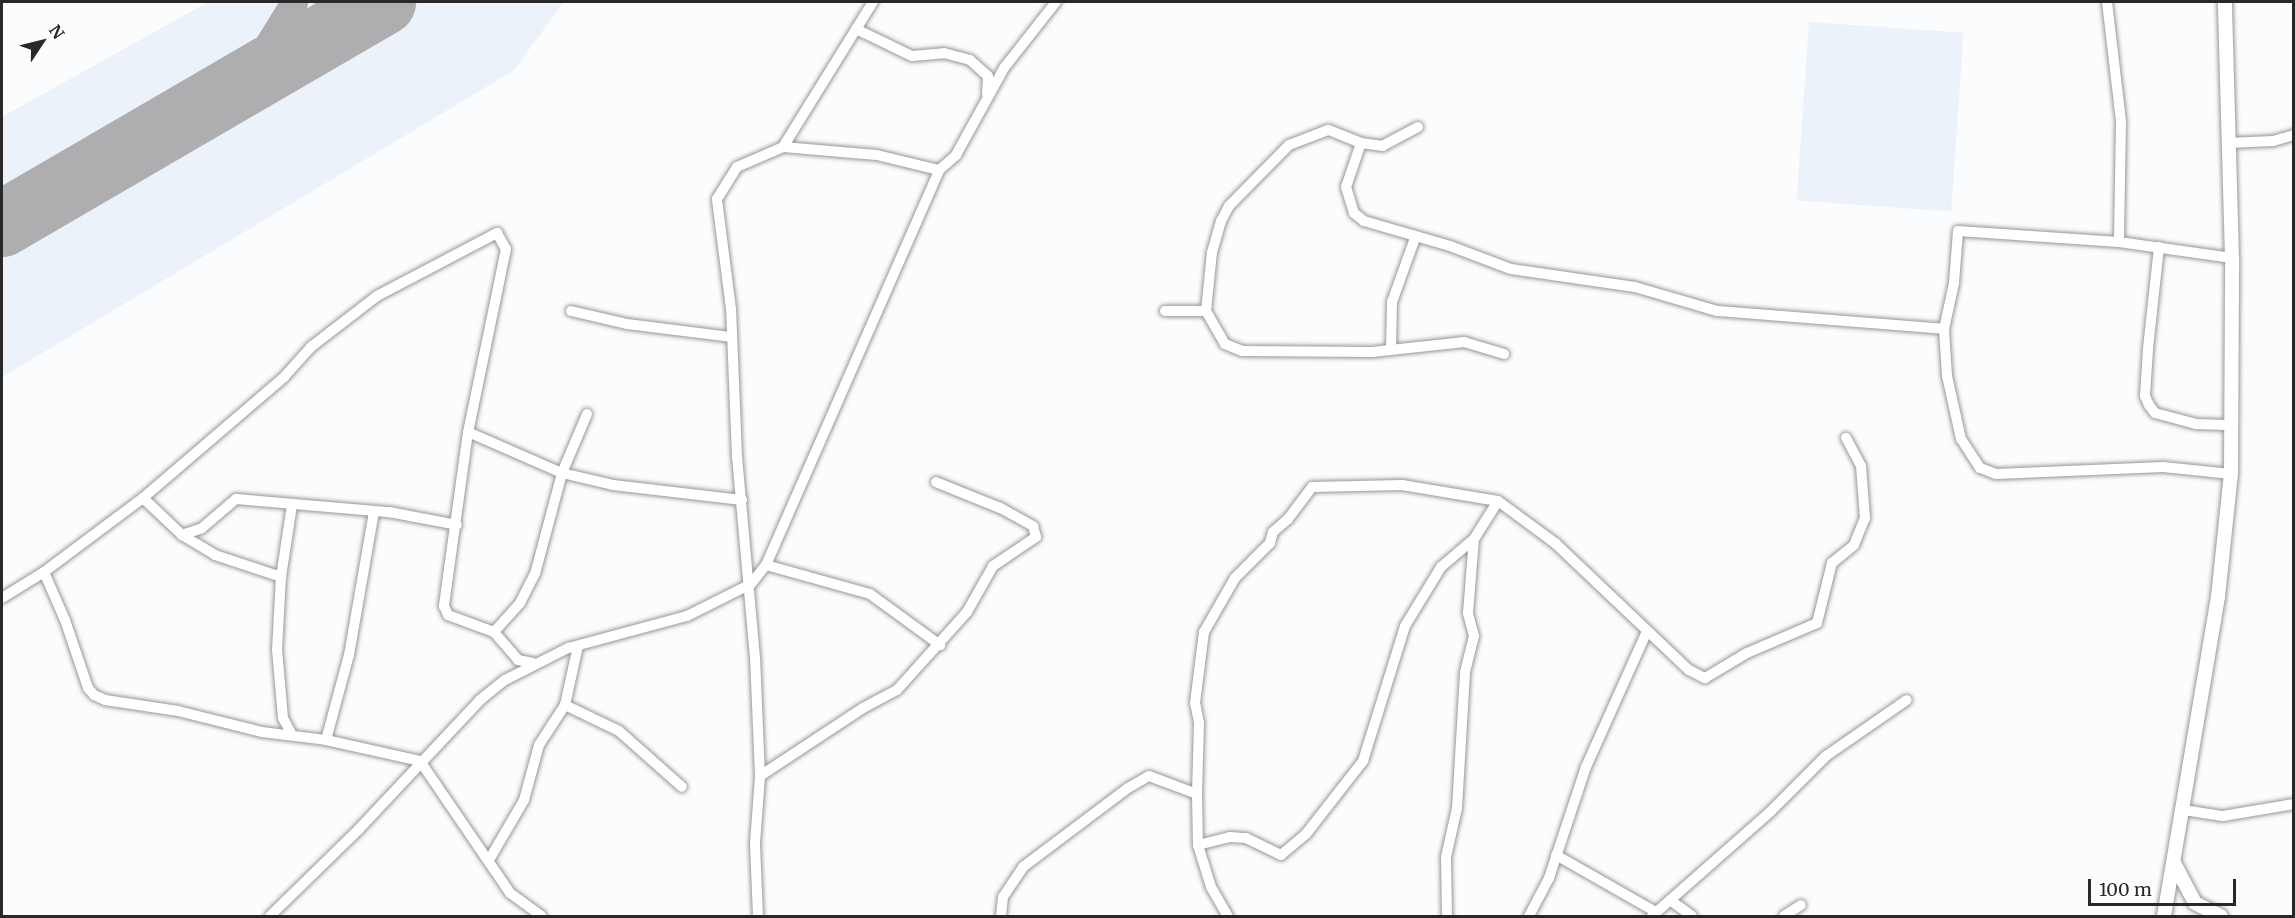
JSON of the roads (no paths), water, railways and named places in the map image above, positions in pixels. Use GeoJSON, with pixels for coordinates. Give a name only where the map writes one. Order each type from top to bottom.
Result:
{"type":"FeatureCollection","features":[{"type":"Feature","properties":{"kind":"main road"},"geometry":{"type":"LineString","coordinates":[[2164,916],[2184,810],[2218,597],[2231,474],[2232,258],[2225,2]]}},
{"type":"Feature","properties":{"kind":"main road"},"geometry":{"type":"LineString","coordinates":[[2174,863],[2195,903],[2221,916]]}},
{"type":"Feature","properties":{"kind":"street"},"geometry":{"type":"LineString","coordinates":[[783,147],[873,2]]}},
{"type":"Feature","properties":{"kind":"street"},"geometry":{"type":"LineString","coordinates":[[273,914],[359,829],[480,700],[533,663],[578,646],[687,616],[751,584],[766,565],[939,170],[956,155],[1004,68],[1054,5],[1041,2]]}},
{"type":"Feature","properties":{"kind":"street"},"geometry":{"type":"LineString","coordinates":[[2108,2],[2121,122],[2119,242]]}},
{"type":"Feature","properties":{"kind":"street"},"geometry":{"type":"LineString","coordinates":[[856,29],[912,56],[952,54],[981,67],[988,76],[989,88],[982,107]]}},
{"type":"Feature","properties":{"kind":"street"},"geometry":{"type":"LineString","coordinates":[[1418,127],[1395,143],[1361,143],[1328,130],[1298,139],[1234,201],[1221,221],[1212,252],[1206,310],[1225,344],[1236,350],[1391,350],[1464,342],[1503,354]]}},
{"type":"Feature","properties":{"kind":"street"},"geometry":{"type":"LineString","coordinates":[[2228,143],[2273,141],[2294,135]]}},
{"type":"Feature","properties":{"kind":"street"},"geometry":{"type":"LineString","coordinates":[[1361,143],[1346,187],[1354,213],[1364,221],[1415,238],[1450,246],[1511,269],[1635,287],[1716,311],[1944,329]]}},
{"type":"Feature","properties":{"kind":"street"},"geometry":{"type":"LineString","coordinates":[[758,916],[755,843],[760,776],[751,584],[742,500],[732,337],[717,199],[737,167],[783,147],[877,155],[939,170]]}},
{"type":"Feature","properties":{"kind":"street"},"geometry":{"type":"LineString","coordinates":[[2231,474],[2163,467],[1996,474],[1980,468],[1961,439],[1947,376],[1944,329],[1954,283],[1958,231],[2119,242],[2232,258]]}},
{"type":"Feature","properties":{"kind":"street"},"geometry":{"type":"LineString","coordinates":[[2,598],[44,572],[143,498],[284,377],[311,347],[377,296],[497,233],[506,249],[468,432],[444,612],[494,632],[518,660],[533,663]]}},
{"type":"Feature","properties":{"kind":"street"},"geometry":{"type":"LineString","coordinates":[[1391,350],[1392,302],[1415,238]]}},
{"type":"Feature","properties":{"kind":"street"},"geometry":{"type":"LineString","coordinates":[[2159,247],[2145,396],[2154,413],[2196,424],[2231,425]]}},
{"type":"Feature","properties":{"kind":"street"},"geometry":{"type":"LineString","coordinates":[[1165,311],[1206,310]]}},
{"type":"Feature","properties":{"kind":"street"},"geometry":{"type":"LineString","coordinates":[[571,311],[627,324],[732,337]]}},
{"type":"Feature","properties":{"kind":"street"},"geometry":{"type":"LineString","coordinates":[[494,632],[515,610],[535,574],[562,474],[587,414]]}},
{"type":"Feature","properties":{"kind":"street"},"geometry":{"type":"LineString","coordinates":[[468,432],[562,474],[613,485],[742,500]]}},
{"type":"Feature","properties":{"kind":"street"},"geometry":{"type":"LineString","coordinates":[[1228,916],[1211,887],[1198,845],[1199,723],[1195,703],[1204,632],[1235,578],[1270,543],[1273,532],[1288,519],[1312,487],[1402,485],[1498,501],[1562,548],[1694,674],[1705,678],[1747,653],[1817,623],[1832,563],[1854,545],[1866,518],[1861,470],[1846,438]]}},
{"type":"Feature","properties":{"kind":"street"},"geometry":{"type":"LineString","coordinates":[[760,776],[862,708],[897,690],[940,645],[967,612],[993,566],[1036,537],[1033,526],[1000,508],[936,482]]}},
{"type":"Feature","properties":{"kind":"street"},"geometry":{"type":"LineString","coordinates":[[143,498],[182,535],[215,555],[281,577]]}},
{"type":"Feature","properties":{"kind":"street"},"geometry":{"type":"LineString","coordinates":[[182,535],[202,528],[236,499],[374,512],[457,525]]}},
{"type":"Feature","properties":{"kind":"street"},"geometry":{"type":"LineString","coordinates":[[1198,845],[1230,837],[1246,838],[1281,855],[1306,834],[1326,803],[1363,761],[1405,626],[1449,556],[1474,539],[1498,501]]}},
{"type":"Feature","properties":{"kind":"street"},"geometry":{"type":"LineString","coordinates":[[292,505],[281,577],[277,650],[283,718],[292,735]]}},
{"type":"Feature","properties":{"kind":"street"},"geometry":{"type":"LineString","coordinates":[[326,740],[349,655],[374,512]]}},
{"type":"Feature","properties":{"kind":"street"},"geometry":{"type":"LineString","coordinates":[[1456,916],[1447,912],[1446,857],[1457,808],[1465,672],[1474,636],[1468,591],[1474,539]]}},
{"type":"Feature","properties":{"kind":"street"},"geometry":{"type":"LineString","coordinates":[[766,565],[870,594],[940,645]]}},
{"type":"Feature","properties":{"kind":"street"},"geometry":{"type":"LineString","coordinates":[[44,572],[65,620],[88,688],[94,695],[105,700],[178,711],[326,740],[420,762],[510,892],[542,916]]}},
{"type":"Feature","properties":{"kind":"street"},"geometry":{"type":"LineString","coordinates":[[1529,916],[1542,895],[1586,766],[1647,631]]}},
{"type":"Feature","properties":{"kind":"street"},"geometry":{"type":"LineString","coordinates":[[489,860],[524,800],[539,745],[565,705],[578,646]]}},
{"type":"Feature","properties":{"kind":"street"},"geometry":{"type":"LineString","coordinates":[[1556,855],[1654,914],[1770,812],[1826,756],[1907,700]]}},
{"type":"Feature","properties":{"kind":"street"},"geometry":{"type":"LineString","coordinates":[[565,705],[619,731],[682,787]]}},
{"type":"Feature","properties":{"kind":"street"},"geometry":{"type":"LineString","coordinates":[[1001,916],[1003,897],[1023,867],[1140,779],[1149,776],[1167,780],[1197,794]]}},
{"type":"Feature","properties":{"kind":"street"},"geometry":{"type":"LineString","coordinates":[[2184,810],[2223,816],[2294,804]]}},
{"type":"Feature","properties":{"kind":"street"},"geometry":{"type":"LineString","coordinates":[[1670,900],[1692,916]]}},
{"type":"Feature","properties":{"kind":"street"},"geometry":{"type":"LineString","coordinates":[[1784,916],[1801,905]]}}]}
